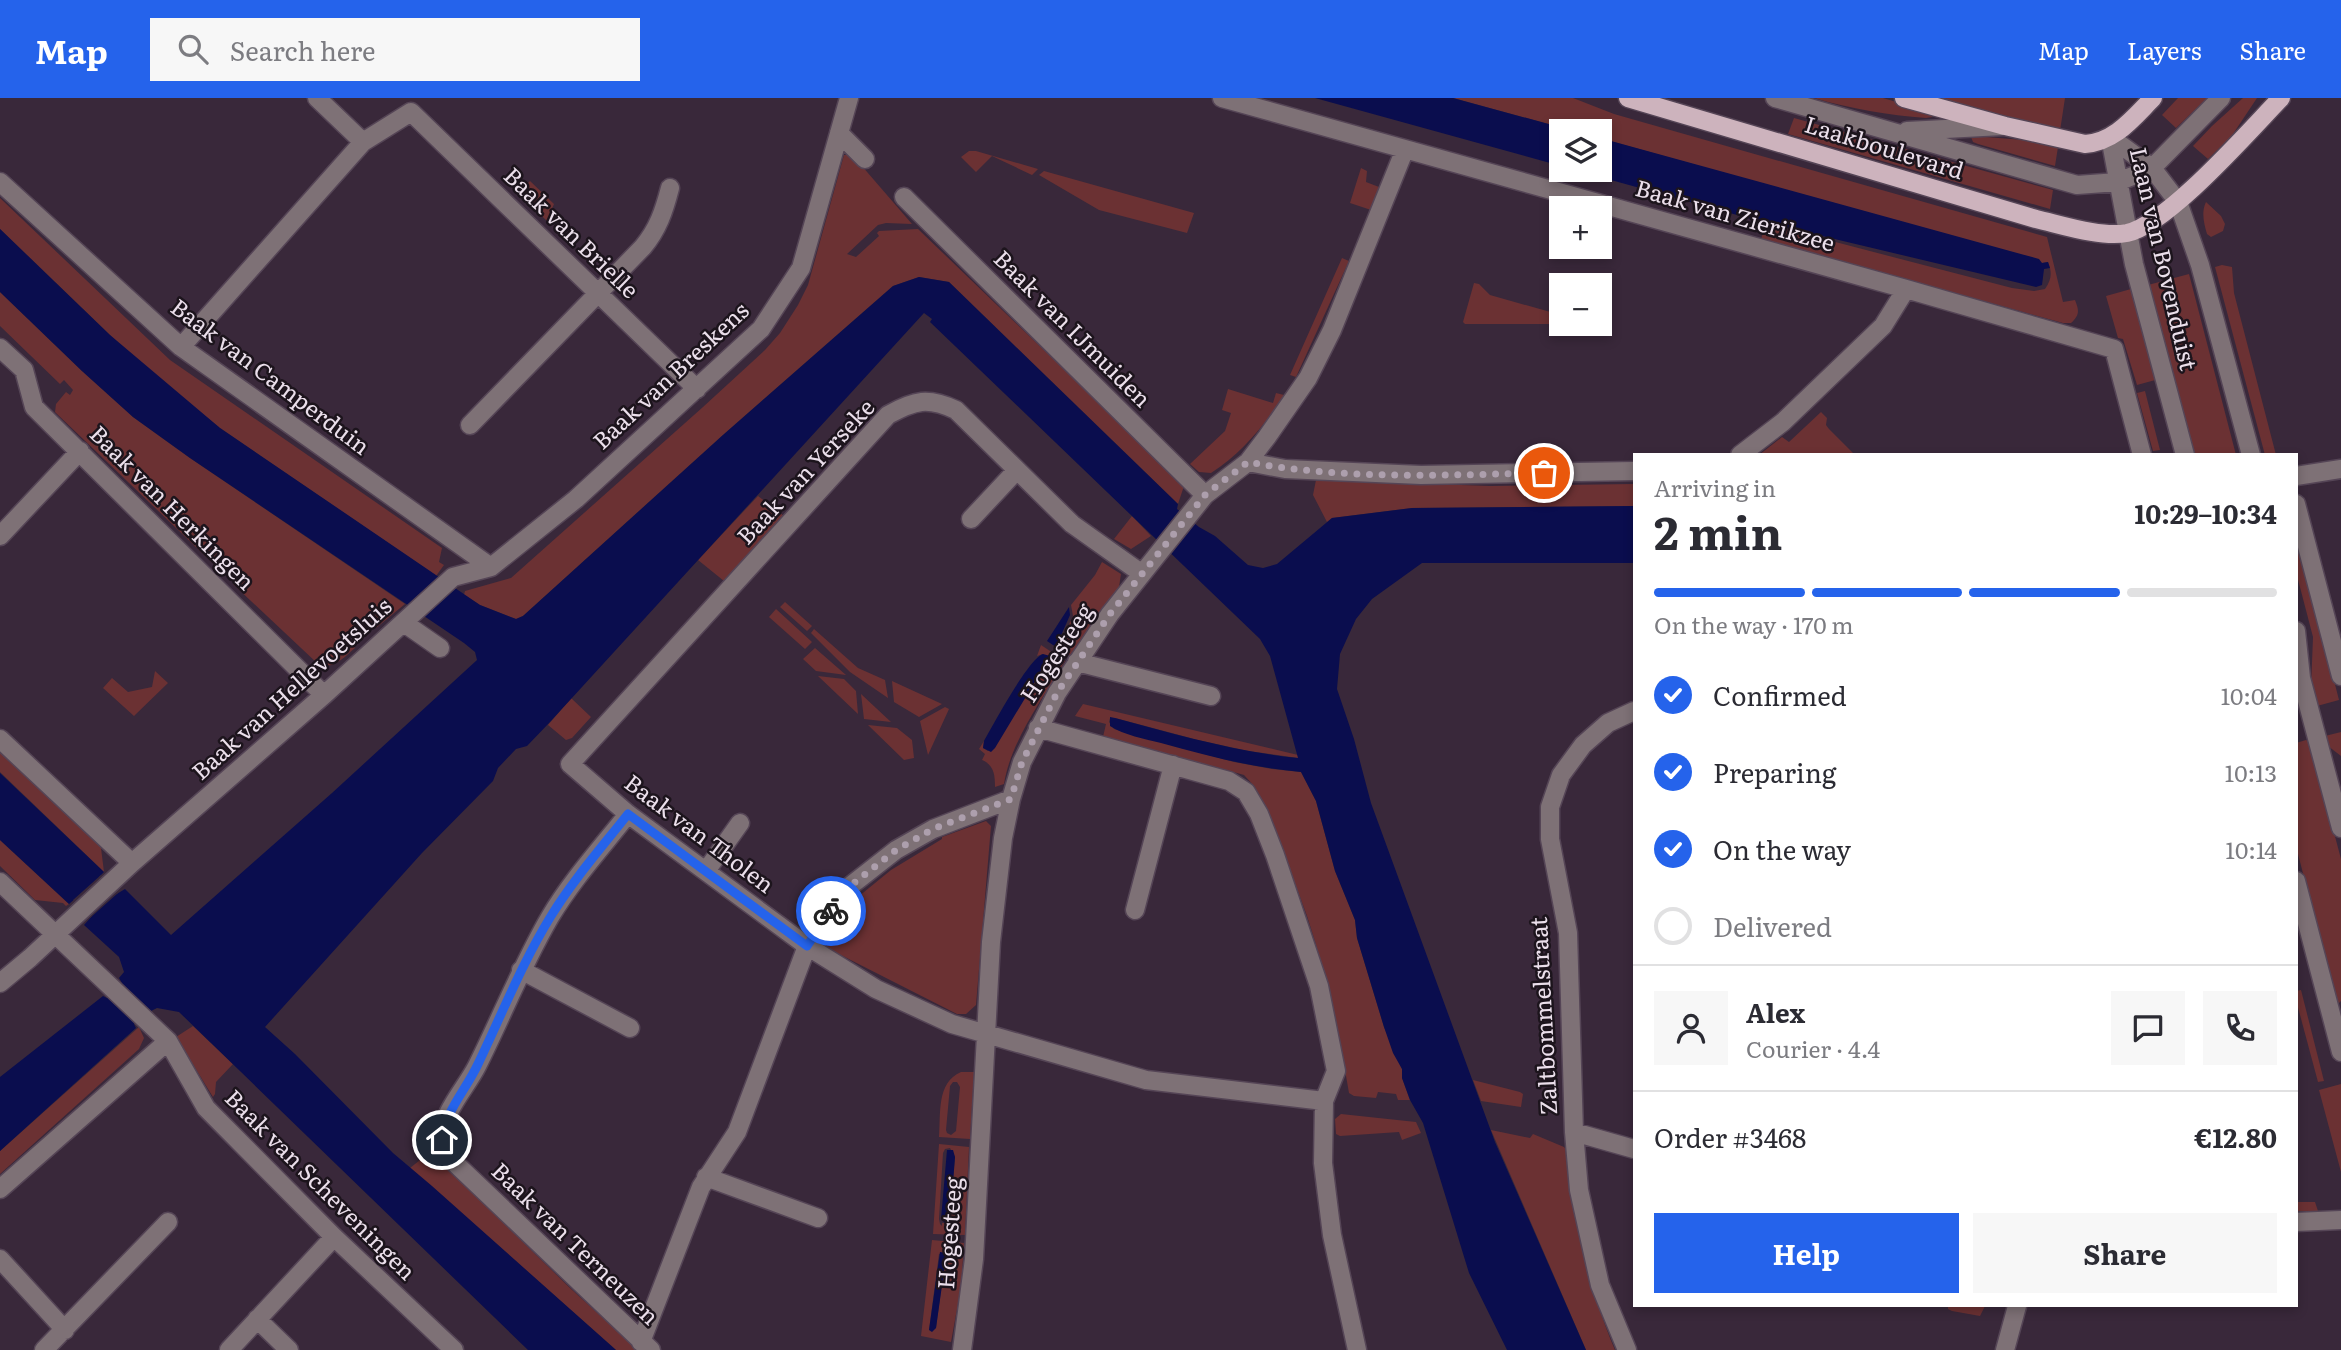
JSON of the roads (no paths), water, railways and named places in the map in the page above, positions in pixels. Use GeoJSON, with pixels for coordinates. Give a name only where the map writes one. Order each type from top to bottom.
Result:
{"type":"FeatureCollection","features":[{"type":"Feature","properties":{"kind":"main road","name":"Laakboulevard"},"geometry":{"type":"LineString","coordinates":[[1629,98],[2036,219],[2105,233],[2127,233]]}},
{"type":"Feature","properties":{"kind":"main road","name":"Laakboulevard"},"geometry":{"type":"LineString","coordinates":[[1904,98],[2005,126],[2085,144],[2097,143],[2110,137]]}},
{"type":"Feature","properties":{"kind":"main road"},"geometry":{"type":"LineString","coordinates":[[2110,137],[2121,130],[2153,98]]}},
{"type":"Feature","properties":{"kind":"main road"},"geometry":{"type":"LineString","coordinates":[[2127,233],[2150,222],[2178,202],[2281,98]]}},
{"type":"Feature","properties":{"kind":"street"},"geometry":{"type":"LineString","coordinates":[[317,98],[363,142]]}},
{"type":"Feature","properties":{"kind":"street","name":"Baak van Breskens"},"geometry":{"type":"LineString","coordinates":[[491,567],[576,499],[761,329],[801,268],[849,98]]}},
{"type":"Feature","properties":{"kind":"street","name":"Baak van Zierikzee"},"geometry":{"type":"LineString","coordinates":[[1222,98],[2114,349],[2141,453]]}},
{"type":"Feature","properties":{"kind":"street","name":"Laakboulevard"},"geometry":{"type":"LineString","coordinates":[[1775,98],[2071,184],[2112,183]]}},
{"type":"Feature","properties":{"kind":"street"},"geometry":{"type":"LineString","coordinates":[[2112,183],[2152,168],[2221,98]]}},
{"type":"Feature","properties":{"kind":"street"},"geometry":{"type":"LineString","coordinates":[[181,347],[363,142],[413,105]]}},
{"type":"Feature","properties":{"kind":"street","name":"Baak van Brielle"},"geometry":{"type":"LineString","coordinates":[[413,105],[598,293],[697,389]]}},
{"type":"Feature","properties":{"kind":"street","name":"Laakboulevard"},"geometry":{"type":"LineString","coordinates":[[1891,131],[2005,126]]}},
{"type":"Feature","properties":{"kind":"street"},"geometry":{"type":"LineString","coordinates":[[839,133],[866,159]]}},
{"type":"Feature","properties":{"kind":"street","name":"Laan van Bovenduist"},"geometry":{"type":"LineString","coordinates":[[2110,137],[2112,183],[2184,453]]}},
{"type":"Feature","properties":{"kind":"street","name":"Laan van Bovenduist"},"geometry":{"type":"LineString","coordinates":[[2110,137],[2152,168],[2178,202],[2197,256],[2250,453]]}},
{"type":"Feature","properties":{"kind":"street","name":"Hogesteeg"},"geometry":{"type":"LineString","coordinates":[[962,1350],[974,1259],[996,896],[1011,799],[1022,762],[1057,693],[1141,573],[1205,495],[1248,462],[1292,403],[1321,354],[1405,149]]}},
{"type":"Feature","properties":{"kind":"street","name":"Baak van Camperduin"},"geometry":{"type":"LineString","coordinates":[[0,182],[181,347],[491,567]]}},
{"type":"Feature","properties":{"kind":"street"},"geometry":{"type":"LineString","coordinates":[[470,425],[656,232],[670,188]]}},
{"type":"Feature","properties":{"kind":"street","name":"Baak van IJmuiden"},"geometry":{"type":"LineString","coordinates":[[904,197],[1205,495]]}},
{"type":"Feature","properties":{"kind":"street"},"geometry":{"type":"LineString","coordinates":[[1743,453],[1783,422],[1883,326],[1906,289]]}},
{"type":"Feature","properties":{"kind":"street","name":"Baak van Herkingen"},"geometry":{"type":"LineString","coordinates":[[0,348],[24,370],[34,407],[324,695]]}},
{"type":"Feature","properties":{"kind":"street","name":"Baak van Yerseke"},"geometry":{"type":"LineString","coordinates":[[570,764],[888,415],[904,406],[920,401],[938,402],[956,410],[1072,524],[1141,573]]}},
{"type":"Feature","properties":{"kind":"street"},"geometry":{"type":"LineString","coordinates":[[0,536],[80,451]]}},
{"type":"Feature","properties":{"kind":"street"},"geometry":{"type":"LineString","coordinates":[[1248,462],[1285,469],[1421,475],[1633,471]]}},
{"type":"Feature","properties":{"kind":"street"},"geometry":{"type":"LineString","coordinates":[[2298,476],[2341,469]]}},
{"type":"Feature","properties":{"kind":"street"},"geometry":{"type":"LineString","coordinates":[[971,519],[1016,471]]}},
{"type":"Feature","properties":{"kind":"street"},"geometry":{"type":"LineString","coordinates":[[2298,512],[2341,675]]}},
{"type":"Feature","properties":{"kind":"street","name":"Baak van Hellevoetsluis"},"geometry":{"type":"LineString","coordinates":[[0,983],[453,577],[491,567]]}},
{"type":"Feature","properties":{"kind":"street"},"geometry":{"type":"LineString","coordinates":[[404,623],[440,648]]}},
{"type":"Feature","properties":{"kind":"street"},"geometry":{"type":"LineString","coordinates":[[2298,650],[2301,678],[2333,763],[2341,828]]}},
{"type":"Feature","properties":{"kind":"street"},"geometry":{"type":"LineString","coordinates":[[1077,662],[1211,696]]}},
{"type":"Feature","properties":{"kind":"street","name":"Zaltbommelstraat"},"geometry":{"type":"LineString","coordinates":[[1627,1350],[1600,1284],[1579,1190],[1574,1132],[1567,933],[1550,839],[1550,807],[1561,775],[1583,745],[1608,723],[1633,711]]}},
{"type":"Feature","properties":{"kind":"street"},"geometry":{"type":"LineString","coordinates":[[1038,728],[1229,780],[1247,792],[1259,814],[1319,986],[1336,1071],[1324,1101],[1323,1163],[1332,1235],[1357,1350]]}},
{"type":"Feature","properties":{"kind":"street"},"geometry":{"type":"LineString","coordinates":[[0,739],[132,863]]}},
{"type":"Feature","properties":{"kind":"street","name":"Baak van Tholen"},"geometry":{"type":"LineString","coordinates":[[570,764],[628,814],[807,946],[876,989],[952,1024],[1146,1080],[1324,1101]]}},
{"type":"Feature","properties":{"kind":"street"},"geometry":{"type":"LineString","coordinates":[[1135,910],[1174,765]]}},
{"type":"Feature","properties":{"kind":"street"},"geometry":{"type":"LineString","coordinates":[[646,1346],[706,1177],[737,1132],[807,946],[845,890],[896,850],[933,829],[1011,799]]}},
{"type":"Feature","properties":{"kind":"street","name":"Baak van Terneuzen"},"geometry":{"type":"LineString","coordinates":[[628,814],[552,914],[521,970],[477,1068],[443,1126],[442,1140],[446,1154],[646,1346]]}},
{"type":"Feature","properties":{"kind":"street"},"geometry":{"type":"LineString","coordinates":[[706,871],[740,822]]}},
{"type":"Feature","properties":{"kind":"street","name":"Baak van Scheveningen"},"geometry":{"type":"LineString","coordinates":[[0,882],[168,1041],[206,1108],[334,1237],[454,1350]]}},
{"type":"Feature","properties":{"kind":"street"},"geometry":{"type":"LineString","coordinates":[[2298,888],[2337,1021],[2341,1052]]}},
{"type":"Feature","properties":{"kind":"street"},"geometry":{"type":"LineString","coordinates":[[521,970],[630,1028]]}},
{"type":"Feature","properties":{"kind":"street"},"geometry":{"type":"LineString","coordinates":[[0,1189],[168,1041]]}},
{"type":"Feature","properties":{"kind":"street"},"geometry":{"type":"LineString","coordinates":[[1574,1132],[1633,1149]]}},
{"type":"Feature","properties":{"kind":"street"},"geometry":{"type":"LineString","coordinates":[[706,1177],[818,1218]]}},
{"type":"Feature","properties":{"kind":"street"},"geometry":{"type":"LineString","coordinates":[[2298,1222],[2341,1220]]}},
{"type":"Feature","properties":{"kind":"street"},"geometry":{"type":"LineString","coordinates":[[44,1350],[168,1222]]}},
{"type":"Feature","properties":{"kind":"street"},"geometry":{"type":"LineString","coordinates":[[229,1350],[334,1237]]}},
{"type":"Feature","properties":{"kind":"street"},"geometry":{"type":"LineString","coordinates":[[0,1259],[65,1330]]}},
{"type":"Feature","properties":{"kind":"street"},"geometry":{"type":"LineString","coordinates":[[2005,1350],[2017,1307]]}},
{"type":"Feature","properties":{"kind":"street"},"geometry":{"type":"LineString","coordinates":[[257,1319],[289,1350]]}}]}
